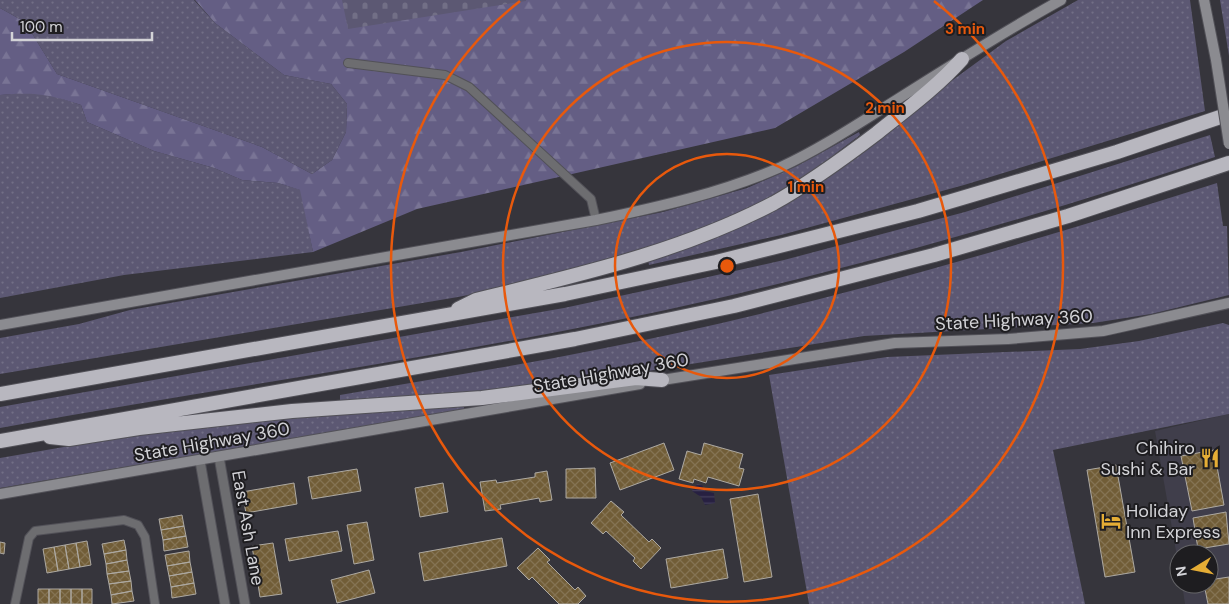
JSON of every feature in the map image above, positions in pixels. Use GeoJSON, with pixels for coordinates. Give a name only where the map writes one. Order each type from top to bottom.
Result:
{"type":"FeatureCollection","features":[{"type":"Feature","properties":{"kind":"highway"},"geometry":{"type":"LineString","coordinates":[[446,316],[476,300],[593,271],[655,252],[733,222],[774,203],[814,178],[940,84],[962,59]]}},
{"type":"Feature","properties":{"kind":"highway"},"geometry":{"type":"LineString","coordinates":[[0,394],[446,316],[650,277],[852,229],[1050,173],[1229,114]]}},
{"type":"Feature","properties":{"kind":"highway"},"geometry":{"type":"LineString","coordinates":[[0,441],[575,340],[734,306],[1001,236],[1229,163]]}},
{"type":"Feature","properties":{"kind":"highway"},"geometry":{"type":"LineString","coordinates":[[32,436],[69,439],[205,420],[341,407],[482,398],[636,378],[662,380]]}},
{"type":"Feature","properties":{"kind":"main road"},"geometry":{"type":"LineString","coordinates":[[0,325],[596,220],[685,201],[734,186],[782,166],[828,143],[1007,30],[1061,0]]}},
{"type":"Feature","properties":{"kind":"main road"},"geometry":{"type":"LineString","coordinates":[[1204,0],[1216,60],[1229,144]]}},
{"type":"Feature","properties":{"kind":"main road","name":"State Highway 360"},"geometry":{"type":"LineString","coordinates":[[0,494],[878,344],[1008,339],[1103,331],[1229,303]]}},
{"type":"Feature","properties":{"kind":"street"},"geometry":{"type":"LineString","coordinates":[[348,63],[445,75],[469,88],[592,199],[596,220]]}},
{"type":"Feature","properties":{"kind":"street","name":"East Ash Lane"},"geometry":{"type":"LineString","coordinates":[[219,457],[245,604]]}},
{"type":"Feature","properties":{"kind":"street","name":"East Ash Lane"},"geometry":{"type":"LineString","coordinates":[[200,461],[225,604]]}},
{"type":"Feature","properties":{"kind":"street"},"geometry":{"type":"LineString","coordinates":[[15,604],[29,538],[35,531],[124,520],[138,525],[145,537],[155,604]]}},
{"type":"Feature","properties":{"kind":"shaded area"},"geometry":{"type":"Polygon","coordinates":[[[1229,414],[1229,604],[1185,604],[1184,594],[1219,594],[1219,544],[1175,544],[1155,431],[1229,414]]]}},
{"type":"Feature","properties":{"kind":"shaded area"},"geometry":{"type":"Polygon","coordinates":[[[697,484],[702,485],[705,491],[714,493],[715,503],[705,505],[701,497],[692,491],[697,484]]]}},
{"type":"Feature","properties":{"kind":"green space"},"geometry":{"type":"Polygon","coordinates":[[[0,0],[194,0],[215,23],[284,75],[331,84],[347,104],[346,132],[332,160],[312,174],[262,147],[57,74],[25,22],[0,8],[0,0]]]}},
{"type":"Feature","properties":{"kind":"green space"},"geometry":{"type":"Polygon","coordinates":[[[195,0],[983,0],[904,52],[775,128],[417,209],[313,252],[300,190],[278,183],[242,180],[214,168],[154,151],[87,122],[81,105],[59,98],[23,94],[0,95],[0,8],[25,22],[57,74],[262,147],[312,174],[332,160],[346,132],[347,104],[331,84],[284,75],[215,23],[195,0]]]}},
{"type":"Feature","properties":{"kind":"green space"},"geometry":{"type":"Polygon","coordinates":[[[342,0],[526,0],[526,1],[348,29],[342,0]]]}},
{"type":"Feature","properties":{"kind":"green space"},"geometry":{"type":"Polygon","coordinates":[[[1078,0],[1190,0],[1205,111],[964,185],[781,235],[649,265],[648,259],[746,222],[878,139],[1006,41],[1078,0]]]}},
{"type":"Feature","properties":{"kind":"green space"},"geometry":{"type":"Polygon","coordinates":[[[1220,0],[1229,0],[1229,56],[1220,0]]]}},
{"type":"Feature","properties":{"kind":"green space"},"geometry":{"type":"Polygon","coordinates":[[[34,92],[51,95],[81,105],[87,122],[154,151],[214,168],[242,180],[278,183],[301,190],[313,252],[124,275],[0,298],[0,95],[34,92]]]}},
{"type":"Feature","properties":{"kind":"green space"},"geometry":{"type":"Polygon","coordinates":[[[859,132],[860,135],[835,154],[837,157],[763,202],[727,220],[661,245],[509,287],[458,297],[0,374],[0,338],[79,324],[130,310],[461,252],[663,212],[747,188],[797,166],[859,132]]]}},
{"type":"Feature","properties":{"kind":"green space"},"geometry":{"type":"Polygon","coordinates":[[[1210,135],[1215,157],[1029,216],[778,284],[537,336],[0,428],[0,407],[564,308],[784,260],[965,212],[1210,135]]]}},
{"type":"Feature","properties":{"kind":"green space"},"geometry":{"type":"Polygon","coordinates":[[[1217,183],[1223,226],[1227,226],[1229,295],[1151,314],[1093,323],[864,336],[536,389],[340,402],[340,395],[595,350],[752,316],[986,254],[1217,183]]]}},
{"type":"Feature","properties":{"kind":"green space"},"geometry":{"type":"Polygon","coordinates":[[[1223,323],[1229,325],[1229,414],[1053,450],[1085,604],[809,604],[769,375],[887,357],[1080,349],[1139,341],[1223,323]]]}},
{"type":"Feature","properties":{"kind":"green space"},"geometry":{"type":"Polygon","coordinates":[[[464,405],[464,410],[0,488],[0,458],[145,433],[279,419],[464,405]]]}},
{"type":"Feature","properties":{"kind":"building"},"geometry":{"type":"Polygon","coordinates":[[[664,443],[674,470],[620,490],[610,463],[664,443]]]}},
{"type":"Feature","properties":{"kind":"building"},"geometry":{"type":"Polygon","coordinates":[[[704,443],[743,454],[739,468],[744,469],[739,486],[708,477],[706,483],[694,479],[693,483],[679,479],[687,451],[701,455],[704,443]]]}},
{"type":"Feature","properties":{"kind":"building"},"geometry":{"type":"Polygon","coordinates":[[[1214,450],[1224,505],[1192,511],[1181,456],[1214,450]]]}},
{"type":"Feature","properties":{"kind":"building","name":"Holiday Inn Express"},"geometry":{"type":"Polygon","coordinates":[[[1116,465],[1135,572],[1105,577],[1087,470],[1116,465]]]}},
{"type":"Feature","properties":{"kind":"building"},"geometry":{"type":"Polygon","coordinates":[[[595,468],[596,498],[566,498],[566,469],[595,468]]]}},
{"type":"Feature","properties":{"kind":"building"},"geometry":{"type":"Polygon","coordinates":[[[357,469],[361,491],[312,499],[308,477],[357,469]]]}},
{"type":"Feature","properties":{"kind":"building"},"geometry":{"type":"Polygon","coordinates":[[[547,471],[552,500],[540,502],[539,498],[500,505],[501,509],[485,511],[480,482],[496,480],[497,483],[535,477],[535,473],[547,471]]]}},
{"type":"Feature","properties":{"kind":"building"},"geometry":{"type":"Polygon","coordinates":[[[294,483],[297,504],[246,513],[242,492],[294,483]]]}},
{"type":"Feature","properties":{"kind":"building"},"geometry":{"type":"Polygon","coordinates":[[[443,483],[448,512],[420,517],[415,488],[443,483]]]}},
{"type":"Feature","properties":{"kind":"building"},"geometry":{"type":"Polygon","coordinates":[[[758,494],[772,577],[744,582],[730,499],[758,494]]]}},
{"type":"Feature","properties":{"kind":"building"},"geometry":{"type":"Polygon","coordinates":[[[611,501],[624,512],[621,515],[649,542],[652,539],[661,548],[641,569],[633,561],[635,558],[606,531],[603,534],[591,523],[611,501]]]}},
{"type":"Feature","properties":{"kind":"building"},"geometry":{"type":"Polygon","coordinates":[[[1226,512],[1229,544],[1219,546],[1219,544],[1197,544],[1193,518],[1226,512]]]}},
{"type":"Feature","properties":{"kind":"building"},"geometry":{"type":"Polygon","coordinates":[[[182,515],[184,526],[161,530],[159,519],[182,515]]]}},
{"type":"Feature","properties":{"kind":"building"},"geometry":{"type":"Polygon","coordinates":[[[367,522],[374,560],[354,564],[347,525],[367,522]]]}},
{"type":"Feature","properties":{"kind":"building"},"geometry":{"type":"Polygon","coordinates":[[[184,526],[186,536],[163,540],[161,530],[184,526]]]}},
{"type":"Feature","properties":{"kind":"building"},"geometry":{"type":"Polygon","coordinates":[[[338,531],[342,551],[289,561],[285,539],[338,531]]]}},
{"type":"Feature","properties":{"kind":"building"},"geometry":{"type":"Polygon","coordinates":[[[186,536],[188,547],[164,551],[163,540],[186,536]]]}},
{"type":"Feature","properties":{"kind":"building"},"geometry":{"type":"Polygon","coordinates":[[[502,538],[507,566],[424,581],[419,553],[502,538]]]}},
{"type":"Feature","properties":{"kind":"building"},"geometry":{"type":"Polygon","coordinates":[[[124,540],[126,550],[104,554],[102,544],[124,540]]]}},
{"type":"Feature","properties":{"kind":"building"},"geometry":{"type":"Polygon","coordinates":[[[87,541],[91,565],[80,567],[76,543],[87,541]]]}},
{"type":"Feature","properties":{"kind":"building"},"geometry":{"type":"Polygon","coordinates":[[[0,542],[5,543],[4,554],[0,553],[0,542]]]}},
{"type":"Feature","properties":{"kind":"building"},"geometry":{"type":"Polygon","coordinates":[[[76,543],[80,567],[69,569],[65,545],[76,543]]]}},
{"type":"Feature","properties":{"kind":"building"},"geometry":{"type":"Polygon","coordinates":[[[273,543],[282,594],[260,597],[252,546],[273,543]]]}},
{"type":"Feature","properties":{"kind":"building"},"geometry":{"type":"Polygon","coordinates":[[[65,545],[69,569],[58,571],[54,547],[65,545]]]}},
{"type":"Feature","properties":{"kind":"building"},"geometry":{"type":"Polygon","coordinates":[[[54,547],[58,571],[47,573],[43,549],[54,547]]]}},
{"type":"Feature","properties":{"kind":"building"},"geometry":{"type":"Polygon","coordinates":[[[538,548],[550,560],[547,562],[575,590],[578,587],[586,596],[578,604],[559,604],[532,577],[529,580],[517,568],[538,548]]]}},
{"type":"Feature","properties":{"kind":"building"},"geometry":{"type":"Polygon","coordinates":[[[723,549],[728,578],[671,588],[666,559],[723,549]]]}},
{"type":"Feature","properties":{"kind":"building"},"geometry":{"type":"Polygon","coordinates":[[[126,550],[127,560],[106,564],[104,554],[126,550]]]}},
{"type":"Feature","properties":{"kind":"building"},"geometry":{"type":"Polygon","coordinates":[[[189,551],[190,562],[167,566],[165,555],[189,551]]]}},
{"type":"Feature","properties":{"kind":"building"},"geometry":{"type":"Polygon","coordinates":[[[127,560],[129,571],[107,574],[106,564],[127,560]]]}},
{"type":"Feature","properties":{"kind":"building"},"geometry":{"type":"Polygon","coordinates":[[[190,562],[192,572],[169,576],[167,566],[190,562]]]}},
{"type":"Feature","properties":{"kind":"building"},"geometry":{"type":"Polygon","coordinates":[[[369,570],[375,593],[337,603],[331,580],[369,570]]]}},
{"type":"Feature","properties":{"kind":"building"},"geometry":{"type":"Polygon","coordinates":[[[129,571],[131,581],[109,584],[107,574],[129,571]]]}},
{"type":"Feature","properties":{"kind":"building"},"geometry":{"type":"Polygon","coordinates":[[[192,572],[194,583],[171,587],[169,576],[192,572]]]}},
{"type":"Feature","properties":{"kind":"building"},"geometry":{"type":"Polygon","coordinates":[[[1229,577],[1229,604],[1208,604],[1206,594],[1219,594],[1219,578],[1229,577]]]}},
{"type":"Feature","properties":{"kind":"building"},"geometry":{"type":"Polygon","coordinates":[[[131,581],[132,591],[111,595],[109,584],[131,581]]]}},
{"type":"Feature","properties":{"kind":"building"},"geometry":{"type":"Polygon","coordinates":[[[194,583],[196,594],[172,598],[171,587],[194,583]]]}},
{"type":"Feature","properties":{"kind":"building"},"geometry":{"type":"Polygon","coordinates":[[[38,589],[49,589],[49,604],[38,604],[38,589]]]}},
{"type":"Feature","properties":{"kind":"building"},"geometry":{"type":"Polygon","coordinates":[[[49,589],[60,589],[60,604],[49,604],[49,589]]]}},
{"type":"Feature","properties":{"kind":"building"},"geometry":{"type":"Polygon","coordinates":[[[60,589],[71,589],[71,604],[60,604],[60,589]]]}},
{"type":"Feature","properties":{"kind":"building"},"geometry":{"type":"Polygon","coordinates":[[[71,589],[82,589],[82,604],[71,604],[71,589]]]}},
{"type":"Feature","properties":{"kind":"building"},"geometry":{"type":"Polygon","coordinates":[[[82,589],[92,589],[92,604],[82,604],[82,589]]]}},
{"type":"Feature","properties":{"kind":"building"},"geometry":{"type":"Polygon","coordinates":[[[132,591],[134,601],[112,604],[111,595],[132,591]]]}},
{"type":"Feature","properties":{"kind":"place","name":"Chihiro Sushi & Bar"},"geometry":{"type":"Point","coordinates":[1210,458]}},
{"type":"Feature","properties":{"kind":"place","name":"Holiday Inn Express"},"geometry":{"type":"Point","coordinates":[1111,521]}}]}
